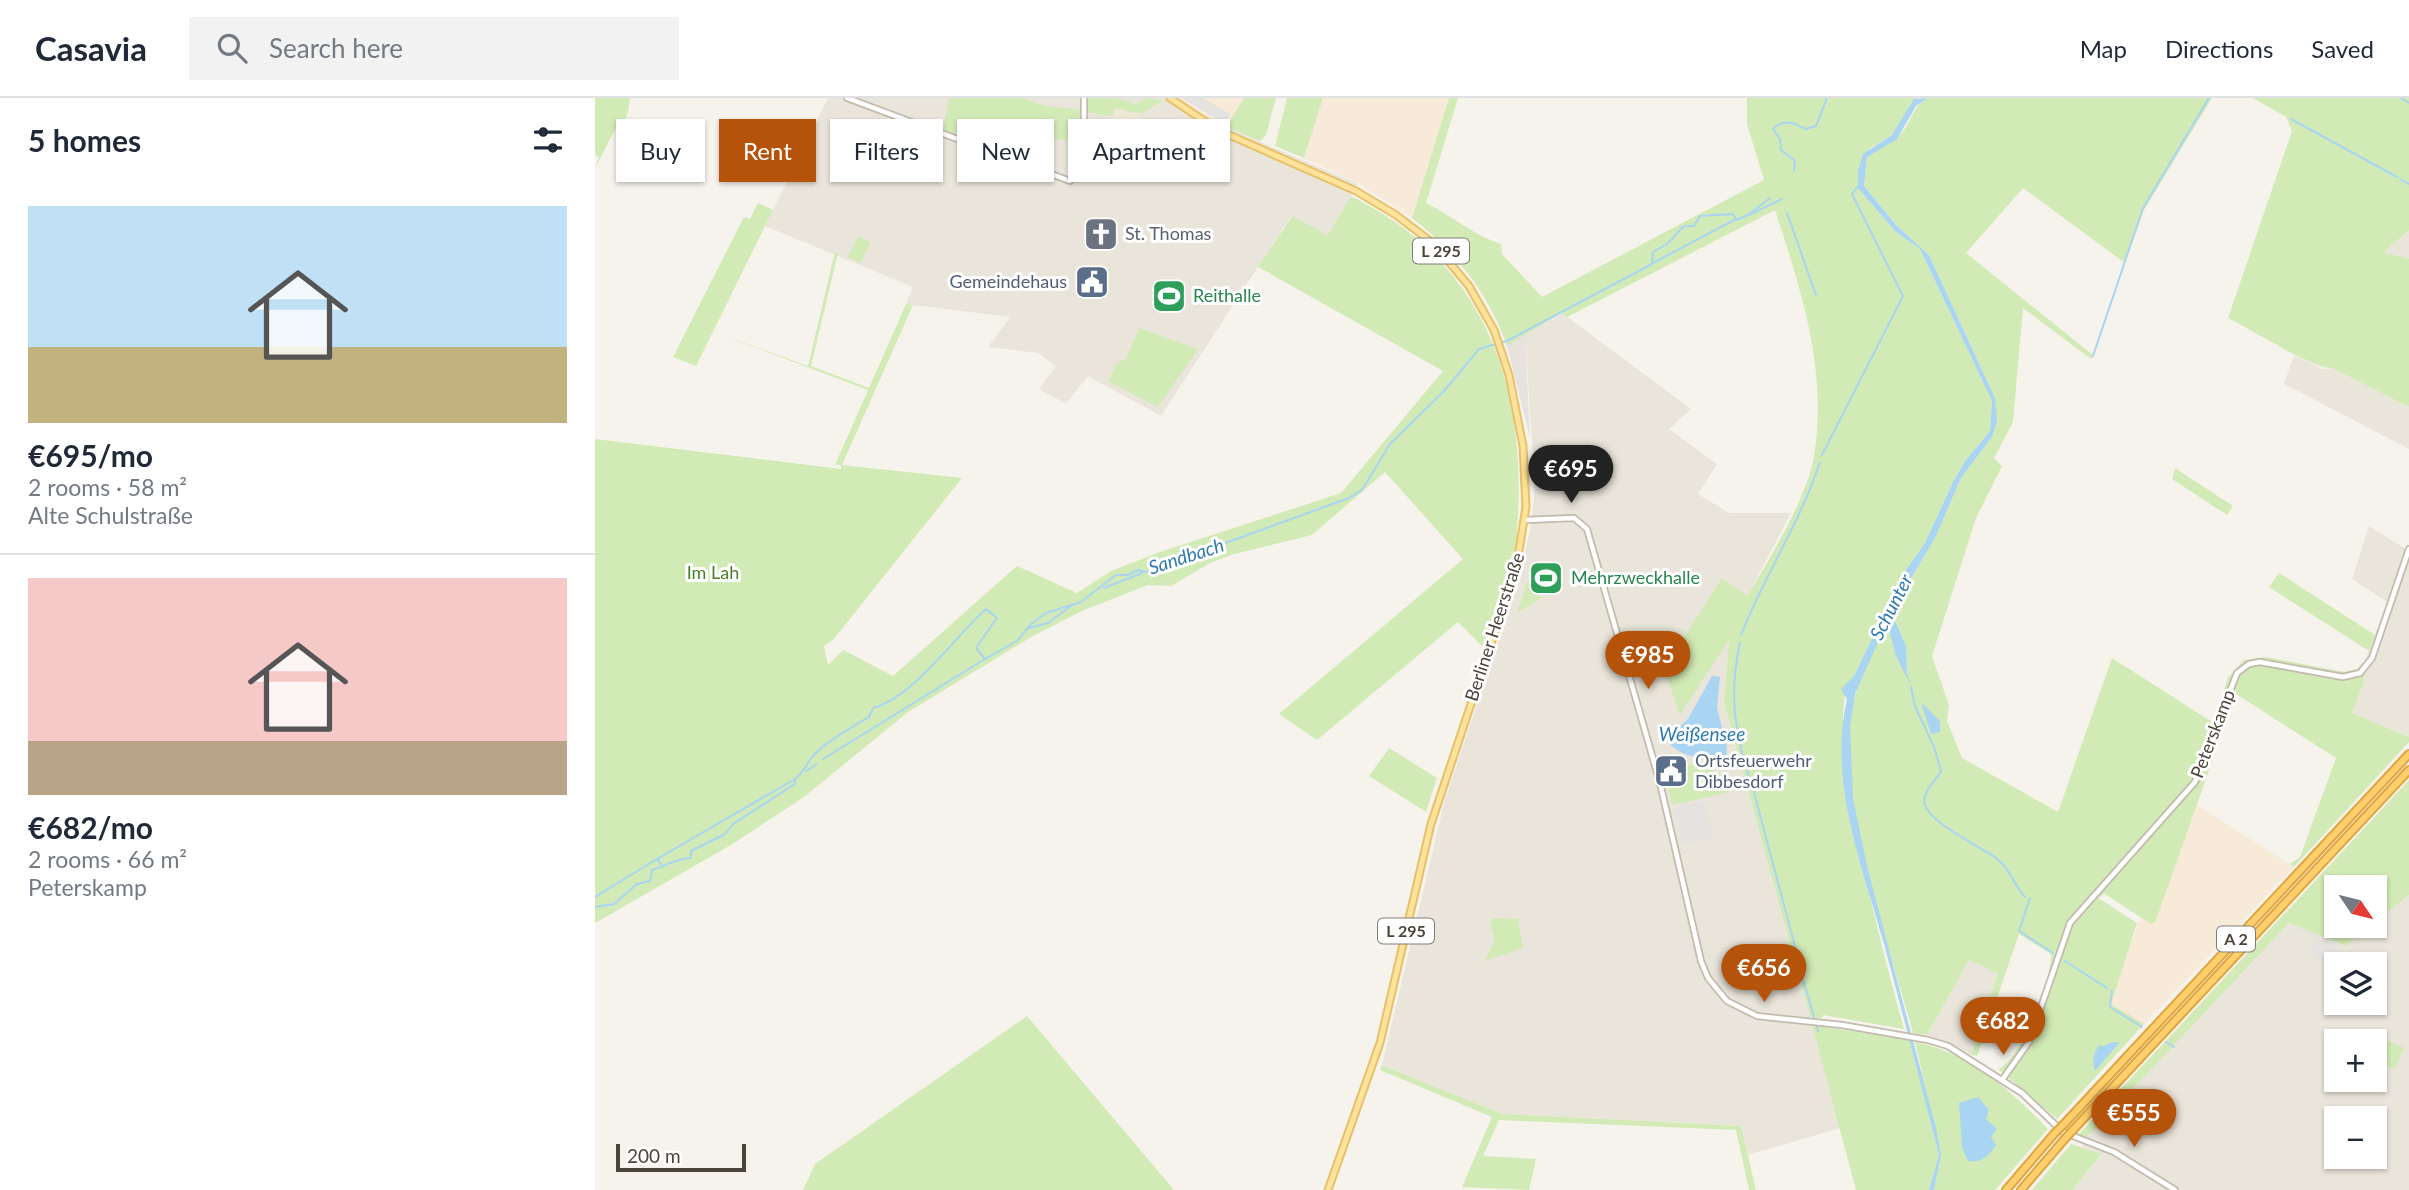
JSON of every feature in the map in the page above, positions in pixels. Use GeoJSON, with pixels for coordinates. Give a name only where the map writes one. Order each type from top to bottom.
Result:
{"type":"FeatureCollection","features":[{"type":"Feature","properties":{"kind":"highway","name":"A 2"},"geometry":{"type":"LineString","coordinates":[[2006,1190],[2064,1124],[2409,754]]}},
{"type":"Feature","properties":{"kind":"highway","name":"A 2"},"geometry":{"type":"LineString","coordinates":[[2021,1190],[2072,1131],[2409,770]]}},
{"type":"Feature","properties":{"kind":"main road","name":"Berliner Heerstraße"},"geometry":{"type":"LineString","coordinates":[[1170,98],[1218,130],[1356,191],[1413,226],[1459,273],[1485,311],[1502,349],[1517,405],[1523,446],[1525,520],[1510,592],[1429,833],[1380,1043],[1328,1190]]}},
{"type":"Feature","properties":{"kind":"street"},"geometry":{"type":"LineString","coordinates":[[847,98],[1071,181],[1075,177],[1080,148],[1084,98]]}},
{"type":"Feature","properties":{"kind":"street"},"geometry":{"type":"LineString","coordinates":[[1525,520],[1570,517],[1580,520],[1586,527],[1660,783],[1701,961],[1712,983],[1727,1001],[1757,1016],[1895,1033],[1948,1046],[2022,1093],[2063,1132],[2114,1152],[2175,1190]]}},
{"type":"Feature","properties":{"kind":"street","name":"Peterskamp"},"geometry":{"type":"LineString","coordinates":[[2002,1080],[2029,1042],[2070,923],[2195,782],[2237,673],[2249,664],[2260,662],[2343,677],[2360,673],[2372,658],[2409,549]]}},
{"type":"Feature","properties":{"kind":"shaded area"},"geometry":{"type":"Polygon","coordinates":[[[828,98],[1176,98],[1212,119],[1068,119],[1068,182],[1230,182],[1230,129],[1358,184],[1328,236],[1291,216],[1161,416],[1088,376],[1066,404],[1039,389],[1056,366],[1038,353],[988,347],[1010,317],[906,304],[913,287],[765,226],[787,182],[816,182],[816,122],[828,98]]]}},
{"type":"Feature","properties":{"kind":"shaded area"},"geometry":{"type":"Polygon","coordinates":[[[1176,98],[1244,98],[1230,121],[1212,119],[1176,98]]]}},
{"type":"Feature","properties":{"kind":"shaded area"},"geometry":{"type":"Polygon","coordinates":[[[1182,98],[1203,98],[1230,114],[1228,119],[1217,119],[1182,98]]]}},
{"type":"Feature","properties":{"kind":"shaded area"},"geometry":{"type":"Polygon","coordinates":[[[1323,98],[1449,98],[1412,218],[1359,184],[1304,158],[1323,98]]]}},
{"type":"Feature","properties":{"kind":"shaded area"},"geometry":{"type":"Polygon","coordinates":[[[1115,107],[1141,114],[1139,119],[1111,119],[1115,107]]]}},
{"type":"Feature","properties":{"kind":"shaded area"},"geometry":{"type":"Polygon","coordinates":[[[2409,230],[2409,259],[2384,252],[2409,230]]]}},
{"type":"Feature","properties":{"kind":"shaded area"},"geometry":{"type":"Polygon","coordinates":[[[1562,313],[1691,409],[1669,429],[1717,464],[1698,494],[1729,513],[1791,513],[1747,597],[1723,578],[1729,639],[1724,703],[1840,1128],[1748,1155],[1741,1126],[1502,1114],[1382,1065],[1445,799],[1519,580],[1531,525],[1535,489],[1525,334],[1562,313]]]}},
{"type":"Feature","properties":{"kind":"shaded area"},"geometry":{"type":"Polygon","coordinates":[[[1525,334],[1530,438],[1507,346],[1525,334]]]}},
{"type":"Feature","properties":{"kind":"shaded area"},"geometry":{"type":"Polygon","coordinates":[[[2294,355],[2323,369],[2332,368],[2409,407],[2409,449],[2284,384],[2294,355]]]}},
{"type":"Feature","properties":{"kind":"shaded area"},"geometry":{"type":"Polygon","coordinates":[[[2369,526],[2409,551],[2409,737],[2352,713],[2364,682],[2365,661],[2387,602],[2352,579],[2369,526]]]}},
{"type":"Feature","properties":{"kind":"shaded area"},"geometry":{"type":"Polygon","coordinates":[[[1705,801],[1713,837],[1683,845],[1674,808],[1705,801]]]}},
{"type":"Feature","properties":{"kind":"shaded area"},"geometry":{"type":"Polygon","coordinates":[[[2196,804],[2294,867],[2144,1024],[2111,1005],[2115,984],[2141,917],[2151,924],[2155,922],[2196,804]]]}},
{"type":"Feature","properties":{"kind":"shaded area"},"geometry":{"type":"Polygon","coordinates":[[[2409,895],[2409,1190],[2072,1190],[2102,1155],[2082,1147],[2085,1137],[2289,923],[2345,946],[2355,938],[2387,938],[2387,912],[2409,895]]]}},
{"type":"Feature","properties":{"kind":"shaded area"},"geometry":{"type":"Polygon","coordinates":[[[2298,926],[2340,946],[2338,950],[2342,952],[2324,952],[2324,961],[2309,954],[2315,938],[2296,930],[2298,926]]]}},
{"type":"Feature","properties":{"kind":"shaded area"},"geometry":{"type":"Polygon","coordinates":[[[1969,960],[1998,973],[1971,1055],[1927,1035],[1969,960]]]}},
{"type":"Feature","properties":{"kind":"green space"},"geometry":{"type":"Polygon","coordinates":[[[595,98],[630,98],[626,118],[616,119],[616,128],[595,168],[599,157],[595,155],[595,98]]]}},
{"type":"Feature","properties":{"kind":"green space"},"geometry":{"type":"Polygon","coordinates":[[[949,98],[1022,98],[1046,106],[1081,110],[1080,119],[1068,119],[1068,140],[1054,139],[1054,119],[957,119],[957,135],[943,130],[949,98]]]}},
{"type":"Feature","properties":{"kind":"green space"},"geometry":{"type":"Polygon","coordinates":[[[1085,98],[1114,98],[1136,104],[1146,98],[1163,100],[1141,114],[1115,108],[1112,116],[1087,112],[1085,98]]]}},
{"type":"Feature","properties":{"kind":"green space"},"geometry":{"type":"Polygon","coordinates":[[[1244,98],[1276,98],[1266,135],[1260,141],[1230,129],[1230,121],[1244,98]]]}},
{"type":"Feature","properties":{"kind":"green space"},"geometry":{"type":"Polygon","coordinates":[[[1287,98],[1323,98],[1304,158],[1275,146],[1287,98]]]}},
{"type":"Feature","properties":{"kind":"green space"},"geometry":{"type":"Polygon","coordinates":[[[1449,98],[1458,98],[1426,203],[1481,236],[1501,244],[1502,254],[1542,297],[1764,180],[1747,124],[1747,98],[1917,98],[1892,135],[1869,149],[1858,188],[1895,231],[1920,249],[1992,401],[1990,431],[1965,461],[1925,543],[1903,574],[1844,700],[1844,740],[1849,791],[1872,905],[1904,1029],[1823,1015],[1822,1018],[1810,1017],[1724,703],[1729,640],[1680,715],[1664,669],[1722,578],[1747,596],[1794,512],[1813,462],[1818,397],[1815,365],[1795,272],[1775,210],[1567,317],[1561,313],[1507,346],[1491,309],[1469,275],[1443,245],[1412,218],[1449,98]]]}},
{"type":"Feature","properties":{"kind":"green space"},"geometry":{"type":"Polygon","coordinates":[[[1928,98],[2212,98],[2144,210],[2125,263],[2023,188],[1966,253],[2094,356],[2091,359],[2023,308],[2013,422],[1994,458],[2002,466],[1976,518],[1932,656],[1949,705],[1947,721],[1962,758],[2058,812],[2112,658],[2212,722],[2228,678],[2244,660],[2266,657],[2344,672],[2357,669],[2365,661],[2364,682],[2352,713],[2409,737],[2409,742],[2294,867],[2290,864],[2300,857],[2336,758],[2236,694],[2155,923],[2151,924],[2105,894],[2098,898],[2137,923],[2111,1004],[2144,1024],[2057,1119],[1998,1069],[2007,1063],[2025,1036],[2047,981],[2051,954],[2019,934],[1977,1056],[1971,1055],[1998,973],[1969,960],[1927,1035],[1913,1033],[1869,880],[1853,800],[1849,762],[1850,726],[1863,672],[1887,621],[1896,655],[1907,674],[1906,646],[1893,616],[1897,602],[1935,538],[1961,478],[1992,437],[1995,398],[1929,255],[1896,225],[1864,186],[1867,157],[1900,135],[1916,108],[1928,98]]]}},
{"type":"Feature","properties":{"kind":"green space"},"geometry":{"type":"Polygon","coordinates":[[[2253,98],[2409,98],[2409,230],[2384,252],[2409,259],[2409,407],[2332,368],[2297,356],[2228,318],[2292,131],[2286,117],[2253,98]]]}},
{"type":"Feature","properties":{"kind":"green space","name":"Im Lah"},"geometry":{"type":"Polygon","coordinates":[[[1351,196],[1397,224],[1435,256],[1466,293],[1489,334],[1505,379],[1515,427],[1519,477],[1517,530],[1509,575],[1485,649],[1458,622],[1317,740],[1279,714],[1463,559],[1385,472],[1312,535],[1234,554],[1210,563],[1171,586],[1148,585],[1084,610],[1033,636],[908,712],[804,797],[731,845],[595,923],[595,439],[841,469],[841,465],[835,465],[868,390],[717,333],[808,366],[835,252],[838,253],[811,366],[869,388],[906,304],[913,305],[842,465],[962,478],[833,640],[824,646],[828,665],[843,650],[893,676],[1017,566],[1077,593],[1111,571],[1157,553],[1341,493],[1443,371],[1258,267],[1292,216],[1328,235],[1351,196]]]}},
{"type":"Feature","properties":{"kind":"green space"},"geometry":{"type":"Polygon","coordinates":[[[758,203],[773,210],[696,366],[673,357],[744,217],[750,219],[758,203]]]}},
{"type":"Feature","properties":{"kind":"green space"},"geometry":{"type":"Polygon","coordinates":[[[859,236],[870,243],[861,263],[848,257],[859,236]]]}},
{"type":"Feature","properties":{"kind":"green space"},"geometry":{"type":"Polygon","coordinates":[[[1139,328],[1198,349],[1158,407],[1108,381],[1118,362],[1126,359],[1139,328]]]}},
{"type":"Feature","properties":{"kind":"green space"},"geometry":{"type":"Polygon","coordinates":[[[2175,468],[2233,506],[2227,515],[2172,479],[2175,468]]]}},
{"type":"Feature","properties":{"kind":"green space"},"geometry":{"type":"Polygon","coordinates":[[[2279,573],[2375,635],[2369,651],[2269,587],[2279,573]]]}},
{"type":"Feature","properties":{"kind":"green space"},"geometry":{"type":"Polygon","coordinates":[[[1535,578],[1543,584],[1535,589],[1541,598],[1517,613],[1527,583],[1535,578]]]}},
{"type":"Feature","properties":{"kind":"green space"},"geometry":{"type":"Polygon","coordinates":[[[1389,748],[1437,778],[1426,812],[1369,776],[1389,748]]]}},
{"type":"Feature","properties":{"kind":"green space"},"geometry":{"type":"Polygon","coordinates":[[[1674,760],[1728,775],[1730,792],[1672,805],[1666,779],[1679,775],[1674,760]]]}},
{"type":"Feature","properties":{"kind":"green space"},"geometry":{"type":"Polygon","coordinates":[[[2409,780],[2409,895],[2387,912],[2387,875],[2324,875],[2324,937],[2289,923],[2092,1132],[2085,1137],[2078,1135],[2409,780]]]}},
{"type":"Feature","properties":{"kind":"green space"},"geometry":{"type":"Polygon","coordinates":[[[1492,918],[1518,919],[1523,948],[1485,961],[1495,939],[1490,924],[1492,918]]]}},
{"type":"Feature","properties":{"kind":"green space"},"geometry":{"type":"Polygon","coordinates":[[[2326,938],[2355,938],[2345,946],[2326,938]]]}},
{"type":"Feature","properties":{"kind":"green space"},"geometry":{"type":"Polygon","coordinates":[[[1027,1016],[1174,1190],[803,1190],[815,1164],[1027,1016]]]}},
{"type":"Feature","properties":{"kind":"green space"},"geometry":{"type":"Polygon","coordinates":[[[1812,1025],[1910,1040],[1939,1155],[1929,1190],[1856,1190],[1812,1025]]]}},
{"type":"Feature","properties":{"kind":"green space"},"geometry":{"type":"Polygon","coordinates":[[[2387,1040],[2404,1048],[2395,1069],[2387,1066],[2387,1040]]]}},
{"type":"Feature","properties":{"kind":"green space"},"geometry":{"type":"Polygon","coordinates":[[[1915,1042],[1953,1054],[1988,1075],[2048,1129],[1995,1190],[1934,1190],[1941,1155],[1915,1042]]]}},
{"type":"Feature","properties":{"kind":"green space"},"geometry":{"type":"Polygon","coordinates":[[[1382,1065],[1502,1114],[1741,1126],[1756,1190],[1749,1190],[1736,1130],[1499,1120],[1483,1156],[1536,1159],[1529,1190],[1462,1187],[1492,1117],[1380,1070],[1382,1065]]]}},
{"type":"Feature","properties":{"kind":"green space"},"geometry":{"type":"Polygon","coordinates":[[[2071,1144],[2102,1154],[2072,1190],[2032,1190],[2071,1144]]]}},
{"type":"Feature","properties":{"kind":"water","name":"Schunter"},"geometry":{"type":"Polygon","coordinates":[[[1928,98],[1916,106],[1897,139],[1867,157],[1864,186],[1896,225],[1929,255],[1995,398],[1997,421],[1992,437],[1961,478],[1935,538],[1897,602],[1893,616],[1906,646],[1907,674],[1911,686],[1896,656],[1887,622],[1855,694],[1850,727],[1853,798],[1867,866],[1941,1155],[1934,1190],[1929,1190],[1939,1155],[1850,823],[1842,761],[1842,730],[1847,699],[1841,689],[1854,676],[1903,574],[1925,543],[1965,461],[1990,431],[1992,401],[1920,249],[1895,231],[1858,188],[1858,171],[1863,154],[1892,135],[1914,99],[1928,98]]]}},
{"type":"Feature","properties":{"kind":"water","name":"Weißensee"},"geometry":{"type":"Polygon","coordinates":[[[1712,676],[1720,677],[1717,708],[1727,747],[1726,761],[1684,754],[1671,745],[1667,738],[1688,719],[1712,676]]]}},
{"type":"Feature","properties":{"kind":"water"},"geometry":{"type":"Polygon","coordinates":[[[1921,702],[1940,721],[1940,732],[1931,734],[1921,702]]]}},
{"type":"Feature","properties":{"kind":"water"},"geometry":{"type":"Polygon","coordinates":[[[2120,1042],[2095,1071],[2093,1060],[2098,1047],[2100,1044],[2102,1047],[2120,1042]]]}},
{"type":"Feature","properties":{"kind":"water"},"geometry":{"type":"Polygon","coordinates":[[[1978,1097],[1989,1110],[1986,1119],[1997,1129],[1991,1137],[1996,1145],[1985,1158],[1968,1161],[1962,1147],[1959,1103],[1978,1097]]]}},
{"type":"Feature","properties":{"kind":"waterway","name":"Sandbach"},"geometry":{"type":"LineString","coordinates":[[1794,171],[1795,161],[1781,150],[1780,139],[1773,129],[1786,122],[1806,129],[1816,126],[1827,98]]}},
{"type":"Feature","properties":{"kind":"waterway"},"geometry":{"type":"LineString","coordinates":[[2093,356],[2143,208],[2209,98]]}},
{"type":"Feature","properties":{"kind":"waterway"},"geometry":{"type":"LineString","coordinates":[[2401,98],[2409,103]]}},
{"type":"Feature","properties":{"kind":"waterway"},"geometry":{"type":"LineString","coordinates":[[2291,119],[2397,177]]}},
{"type":"Feature","properties":{"kind":"waterway"},"geometry":{"type":"LineString","coordinates":[[2400,179],[2409,184]]}},
{"type":"Feature","properties":{"kind":"waterway"},"geometry":{"type":"LineString","coordinates":[[1822,455],[1903,296],[1852,194],[1858,186]]}},
{"type":"Feature","properties":{"kind":"waterway","name":"Sandbach"},"geometry":{"type":"LineString","coordinates":[[595,907],[614,904],[637,884],[650,881],[652,870],[691,858],[691,851],[725,834],[733,824],[795,784],[795,779],[817,751],[869,717],[873,708],[903,692],[986,609],[997,618],[976,648],[985,659],[1017,641],[1031,624],[1046,613],[1081,602],[1116,575],[1128,575],[1138,570],[1146,572],[1349,498],[1362,490],[1390,444],[1444,391],[1479,349],[1507,341],[1652,264],[1653,252],[1667,244],[1684,226],[1694,226],[1700,216],[1733,214],[1736,220],[1748,215],[1770,198]]}},
{"type":"Feature","properties":{"kind":"waterway"},"geometry":{"type":"LineString","coordinates":[[1749,215],[1782,199]]}},
{"type":"Feature","properties":{"kind":"waterway"},"geometry":{"type":"LineString","coordinates":[[1787,213],[1816,295]]}},
{"type":"Feature","properties":{"kind":"waterway"},"geometry":{"type":"LineString","coordinates":[[1653,263],[1734,220]]}},
{"type":"Feature","properties":{"kind":"waterway"},"geometry":{"type":"LineString","coordinates":[[1741,635],[1812,485],[1820,462]]}},
{"type":"Feature","properties":{"kind":"waterway"},"geometry":{"type":"LineString","coordinates":[[1104,588],[1142,573]]}},
{"type":"Feature","properties":{"kind":"waterway"},"geometry":{"type":"LineString","coordinates":[[1029,628],[1048,623],[1072,605]]}},
{"type":"Feature","properties":{"kind":"waterway"},"geometry":{"type":"LineString","coordinates":[[1740,643],[1735,678],[1735,712],[1740,745],[1750,779]]}},
{"type":"Feature","properties":{"kind":"waterway"},"geometry":{"type":"LineString","coordinates":[[823,759],[985,659]]}},
{"type":"Feature","properties":{"kind":"waterway"},"geometry":{"type":"LineString","coordinates":[[1911,687],[1915,706],[1934,747],[1941,771],[1927,791],[1925,805],[1945,826],[2000,861],[2025,897]]}},
{"type":"Feature","properties":{"kind":"waterway","name":"Sandbach"},"geometry":{"type":"LineString","coordinates":[[806,771],[817,764]]}},
{"type":"Feature","properties":{"kind":"waterway"},"geometry":{"type":"LineString","coordinates":[[657,859],[795,779]]}},
{"type":"Feature","properties":{"kind":"waterway"},"geometry":{"type":"LineString","coordinates":[[1752,785],[1797,954]]}},
{"type":"Feature","properties":{"kind":"waterway"},"geometry":{"type":"LineString","coordinates":[[595,897],[657,859],[663,867]]}},
{"type":"Feature","properties":{"kind":"waterway"},"geometry":{"type":"LineString","coordinates":[[2030,898],[2019,931],[2053,953]]}},
{"type":"Feature","properties":{"kind":"waterway"},"geometry":{"type":"LineString","coordinates":[[2065,961],[2107,988]]}},
{"type":"Feature","properties":{"kind":"waterway"},"geometry":{"type":"LineString","coordinates":[[1800,969],[1814,1017]]}},
{"type":"Feature","properties":{"kind":"waterway"},"geometry":{"type":"LineString","coordinates":[[2112,991],[2110,1007],[2142,1027]]}},
{"type":"Feature","properties":{"kind":"waterway"},"geometry":{"type":"LineString","coordinates":[[1817,1027],[1818,1031]]}},
{"type":"Feature","properties":{"kind":"waterway"},"geometry":{"type":"LineString","coordinates":[[2166,1042],[2174,1047]]}},
{"type":"Feature","properties":{"kind":"place","name":"St. Thomas"},"geometry":{"type":"Point","coordinates":[1101,234]}},
{"type":"Feature","properties":{"kind":"place","name":"Gemeindehaus"},"geometry":{"type":"Point","coordinates":[1092,282]}},
{"type":"Feature","properties":{"kind":"place","name":"Reithalle"},"geometry":{"type":"Point","coordinates":[1169,296]}},
{"type":"Feature","properties":{"kind":"place","name":"Mehrzweckhalle"},"geometry":{"type":"Point","coordinates":[1546,578]}},
{"type":"Feature","properties":{"kind":"place","name":"Ortsfeuerwehr Dibbesdorf"},"geometry":{"type":"Point","coordinates":[1671,771]}}]}
